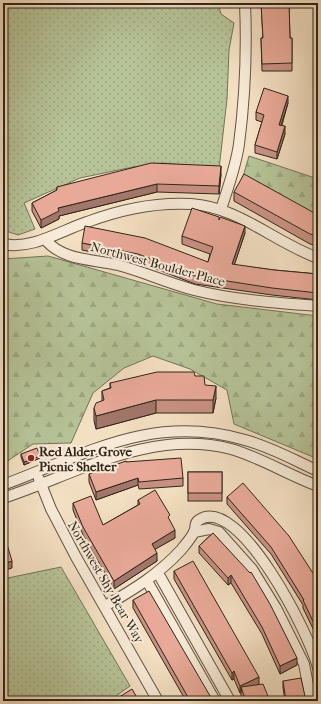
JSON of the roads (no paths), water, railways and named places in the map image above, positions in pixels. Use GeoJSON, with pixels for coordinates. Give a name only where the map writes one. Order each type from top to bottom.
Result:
{"type":"FeatureCollection","features":[{"type":"Feature","properties":{"kind":"street"},"geometry":{"type":"LineString","coordinates":[[221,209],[235,167],[239,144],[245,77],[245,3]]}},
{"type":"Feature","properties":{"kind":"street"},"geometry":{"type":"LineString","coordinates":[[3,244],[17,246],[45,239],[87,221],[148,206],[190,204],[221,209],[242,218],[302,252],[318,258]]}},
{"type":"Feature","properties":{"kind":"street","name":"Northwest Boulder Place"},"geometry":{"type":"LineString","coordinates":[[45,239],[52,247],[67,255],[131,269],[194,290],[273,302],[318,306]]}},
{"type":"Feature","properties":{"kind":"street"},"geometry":{"type":"LineString","coordinates":[[3,486],[113,442],[166,431],[214,433],[246,440],[318,472]]}},
{"type":"Feature","properties":{"kind":"street"},"geometry":{"type":"LineString","coordinates":[[3,498],[42,485],[117,455],[143,448],[174,444],[214,446],[256,457],[318,486]]}},
{"type":"Feature","properties":{"kind":"street","name":"Northwest Shy Bear Way"},"geometry":{"type":"LineString","coordinates":[[37,473],[59,524],[158,701]]}},
{"type":"Feature","properties":{"kind":"street"},"geometry":{"type":"LineString","coordinates":[[106,606],[158,573],[182,549],[194,532],[195,524],[198,520],[210,516],[217,517],[229,522],[265,562],[285,594],[311,648],[318,668]]}},
{"type":"Feature","properties":{"kind":"street"},"geometry":{"type":"LineString","coordinates":[[194,532],[209,529],[219,532],[252,569],[276,608],[304,664],[311,701]]}},
{"type":"Feature","properties":{"kind":"street"},"geometry":{"type":"LineString","coordinates":[[158,573],[230,701]]}},
{"type":"Feature","properties":{"kind":"street"},"geometry":{"type":"LineString","coordinates":[[147,581],[215,701]]}},
{"type":"Feature","properties":{"kind":"place","name":"Red Alder Grove Picnic Shelter"},"geometry":{"type":"Point","coordinates":[31,458]}}]}
